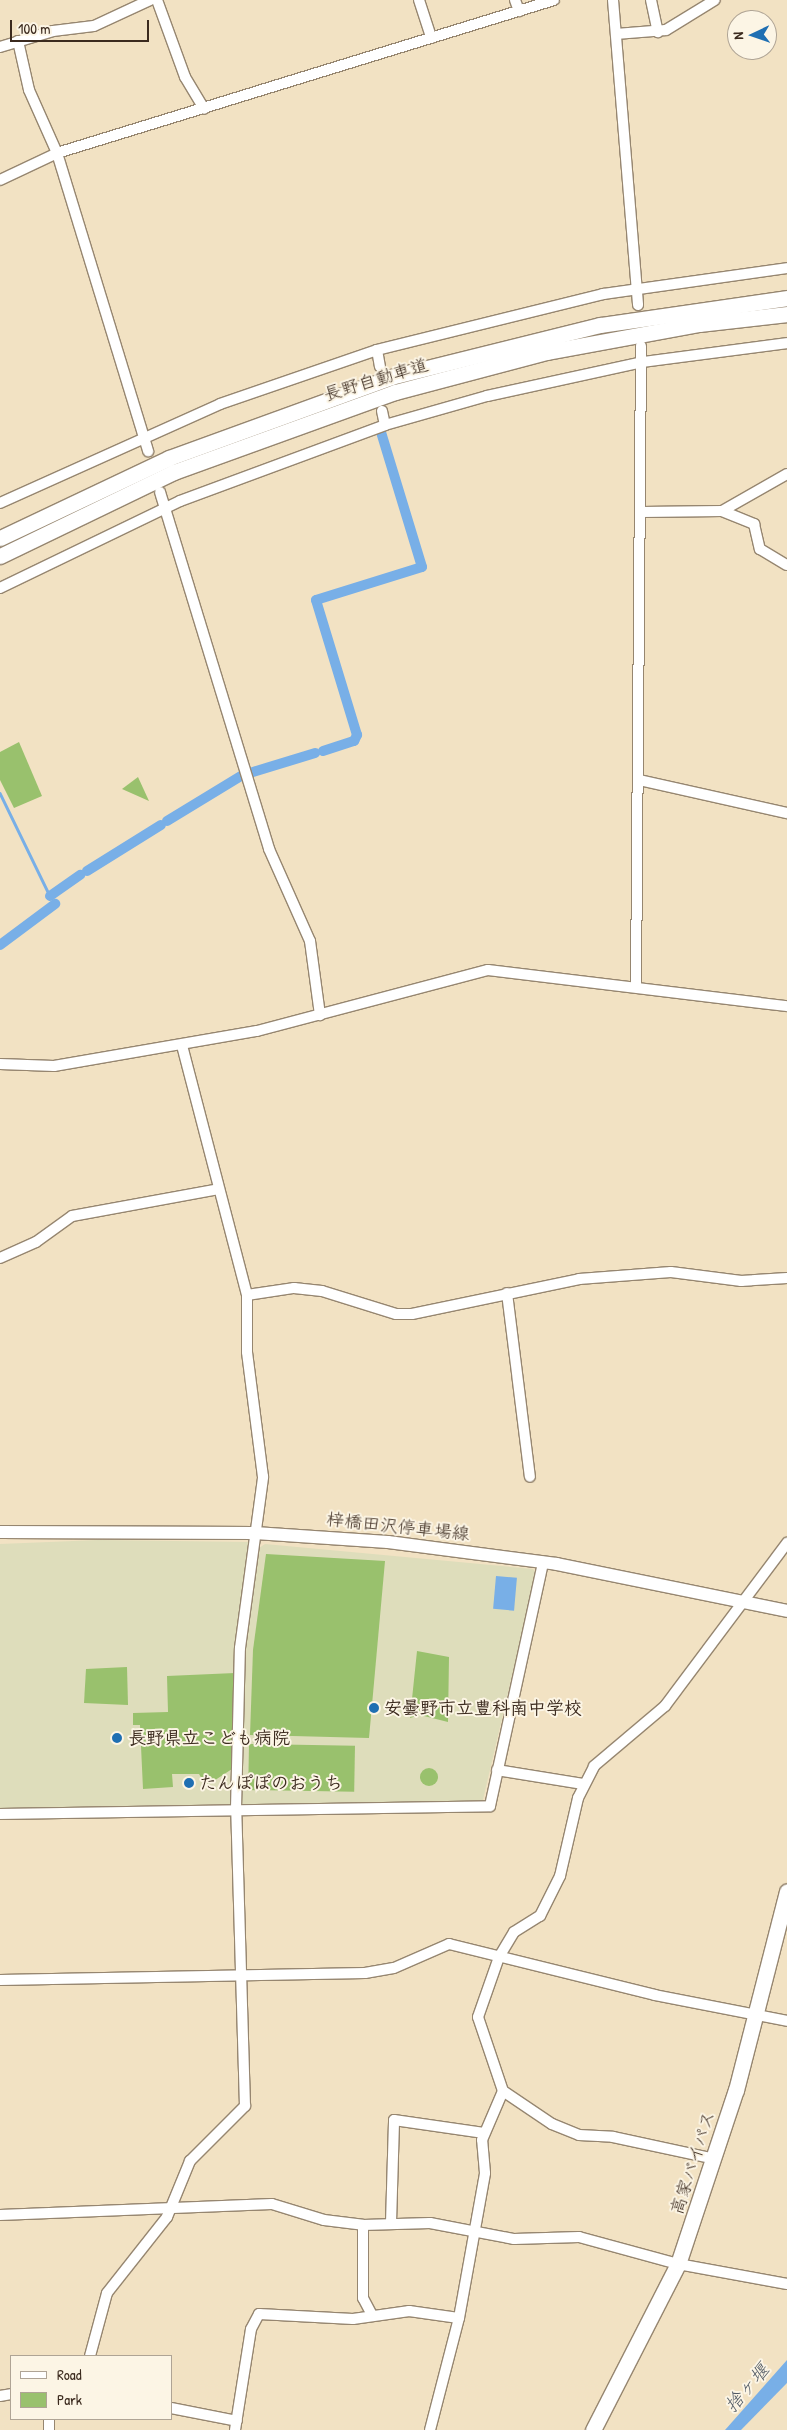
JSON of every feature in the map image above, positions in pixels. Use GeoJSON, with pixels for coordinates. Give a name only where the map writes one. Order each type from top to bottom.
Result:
{"type":"FeatureCollection","features":[{"type":"Feature","properties":{"kind":"highway","name":"長野自動車道"},"geometry":{"type":"LineString","coordinates":[[0,538],[169,458],[391,377],[600,325],[787,298]]}},
{"type":"Feature","properties":{"kind":"highway","name":"長野自動車道"},"geometry":{"type":"LineString","coordinates":[[0,556],[174,472],[395,392],[546,352],[699,324],[787,314]]}},
{"type":"Feature","properties":{"kind":"highway","name":"高家バイパス"},"geometry":{"type":"LineString","coordinates":[[593,2430],[678,2264],[715,2159],[756,2015],[787,1891]]}},
{"type":"Feature","properties":{"kind":"main road","name":"梓橋田沢停車場線"},"geometry":{"type":"LineString","coordinates":[[0,1532],[255,1533],[388,1542],[543,1562],[745,1600],[787,1611]]}},
{"type":"Feature","properties":{"kind":"street"},"geometry":{"type":"LineString","coordinates":[[0,47],[18,41],[94,26],[150,0]]}},
{"type":"Feature","properties":{"kind":"street"},"geometry":{"type":"LineString","coordinates":[[156,0],[185,76],[204,109]]}},
{"type":"Feature","properties":{"kind":"street"},"geometry":{"type":"LineString","coordinates":[[419,0],[431,38]]}},
{"type":"Feature","properties":{"kind":"street"},"geometry":{"type":"LineString","coordinates":[[515,0],[519,11]]}},
{"type":"Feature","properties":{"kind":"street"},"geometry":{"type":"LineString","coordinates":[[0,180],[57,154],[554,0]]}},
{"type":"Feature","properties":{"kind":"street"},"geometry":{"type":"LineString","coordinates":[[613,0],[638,305]]}},
{"type":"Feature","properties":{"kind":"street"},"geometry":{"type":"LineString","coordinates":[[651,0],[658,32]]}},
{"type":"Feature","properties":{"kind":"street"},"geometry":{"type":"LineString","coordinates":[[616,34],[658,32],[716,0]]}},
{"type":"Feature","properties":{"kind":"street"},"geometry":{"type":"LineString","coordinates":[[18,41],[29,90],[57,154],[148,452]]}},
{"type":"Feature","properties":{"kind":"street"},"geometry":{"type":"LineString","coordinates":[[0,503],[144,435],[292,377],[377,350],[496,317],[636,288],[787,268]]}},
{"type":"Feature","properties":{"kind":"street"},"geometry":{"type":"LineString","coordinates":[[0,588],[166,507],[385,425],[487,396],[643,362],[787,343]]}},
{"type":"Feature","properties":{"kind":"street"},"geometry":{"type":"LineString","coordinates":[[636,986],[642,512],[642,346]]}},
{"type":"Feature","properties":{"kind":"street"},"geometry":{"type":"LineString","coordinates":[[377,350],[380,367]]}},
{"type":"Feature","properties":{"kind":"street"},"geometry":{"type":"LineString","coordinates":[[382,411],[385,425]]}},
{"type":"Feature","properties":{"kind":"street"},"geometry":{"type":"LineString","coordinates":[[722,511],[787,474]]}},
{"type":"Feature","properties":{"kind":"street"},"geometry":{"type":"LineString","coordinates":[[160,492],[269,848],[310,941],[320,1015]]}},
{"type":"Feature","properties":{"kind":"street"},"geometry":{"type":"LineString","coordinates":[[642,512],[722,511],[754,524],[760,549],[787,565]]}},
{"type":"Feature","properties":{"kind":"street"},"geometry":{"type":"LineString","coordinates":[[639,780],[787,813]]}},
{"type":"Feature","properties":{"kind":"street"},"geometry":{"type":"LineString","coordinates":[[0,1064],[54,1066],[182,1045],[320,1015],[488,970],[636,986],[787,1006]]}},
{"type":"Feature","properties":{"kind":"street"},"geometry":{"type":"LineString","coordinates":[[90,2355],[107,2293],[173,2208],[194,2157],[244,2111],[236,1808],[240,1648],[264,1477],[247,1352],[247,1295],[182,1045]]}},
{"type":"Feature","properties":{"kind":"street"},"geometry":{"type":"LineString","coordinates":[[0,1258],[36,1242],[72,1216],[219,1189]]}},
{"type":"Feature","properties":{"kind":"street"},"geometry":{"type":"LineString","coordinates":[[247,1295],[294,1288],[322,1291],[396,1314],[412,1314],[562,1281],[670,1272],[741,1281],[787,1278]]}},
{"type":"Feature","properties":{"kind":"street"},"geometry":{"type":"LineString","coordinates":[[506,1293],[530,1477]]}},
{"type":"Feature","properties":{"kind":"street"},"geometry":{"type":"LineString","coordinates":[[715,2159],[613,2137],[580,2136],[552,2124],[503,2091],[478,2017],[499,1956],[514,1932],[540,1916],[556,1884],[566,1860],[583,1784],[607,1752],[664,1706],[787,1543]]}},
{"type":"Feature","properties":{"kind":"street"},"geometry":{"type":"LineString","coordinates":[[0,1814],[424,1805],[482,1809],[490,1806],[543,1562]]}},
{"type":"Feature","properties":{"kind":"street"},"geometry":{"type":"LineString","coordinates":[[497,1770],[583,1784]]}},
{"type":"Feature","properties":{"kind":"street"},"geometry":{"type":"LineString","coordinates":[[0,1980],[241,1976],[379,1971],[449,1944],[787,2022]]}},
{"type":"Feature","properties":{"kind":"street"},"geometry":{"type":"LineString","coordinates":[[430,2430],[459,2318],[472,2230],[485,2173],[484,2133],[503,2091]]}},
{"type":"Feature","properties":{"kind":"street"},"geometry":{"type":"LineString","coordinates":[[391,2223],[394,2120],[484,2133]]}},
{"type":"Feature","properties":{"kind":"street"},"geometry":{"type":"LineString","coordinates":[[0,2216],[272,2204],[324,2220],[363,2225],[391,2223],[446,2224],[514,2239],[590,2239],[678,2264],[787,2284]]}},
{"type":"Feature","properties":{"kind":"street"},"geometry":{"type":"LineString","coordinates":[[363,2225],[363,2298],[372,2315]]}},
{"type":"Feature","properties":{"kind":"street"},"geometry":{"type":"LineString","coordinates":[[172,2408],[236,2426],[251,2329],[259,2314],[332,2319],[409,2312],[459,2318]]}},
{"type":"Feature","properties":{"kind":"shaded area","name":"長野県立こども病院"},"geometry":{"type":"Polygon","coordinates":[[[98,1540],[251,1542],[235,1644],[233,1804],[0,1811],[0,1544],[98,1540]]]}},
{"type":"Feature","properties":{"kind":"shaded area","name":"安曇野市立豊科南中学校"},"geometry":{"type":"Polygon","coordinates":[[[265,1544],[533,1569],[536,1573],[482,1804],[244,1806],[240,1802],[243,1646],[259,1548],[265,1544]]]}},
{"type":"Feature","properties":{"kind":"green space"},"geometry":{"type":"Polygon","coordinates":[[[19,742],[42,796],[14,808],[0,780],[0,752],[19,742]]]}},
{"type":"Feature","properties":{"kind":"green space"},"geometry":{"type":"Polygon","coordinates":[[[138,777],[149,801],[122,789],[138,777]]]}},
{"type":"Feature","properties":{"kind":"green space"},"geometry":{"type":"Polygon","coordinates":[[[266,1554],[385,1561],[369,1738],[250,1735],[253,1650],[266,1554]]]}},
{"type":"Feature","properties":{"kind":"green space"},"geometry":{"type":"Polygon","coordinates":[[[417,1651],[449,1657],[448,1722],[420,1715],[410,1718],[417,1651]]]}},
{"type":"Feature","properties":{"kind":"green space"},"geometry":{"type":"Polygon","coordinates":[[[127,1667],[128,1705],[84,1703],[86,1669],[127,1667]]]}},
{"type":"Feature","properties":{"kind":"green space"},"geometry":{"type":"Polygon","coordinates":[[[235,1673],[232,1769],[206,1786],[199,1774],[172,1774],[173,1787],[143,1789],[140,1725],[133,1725],[133,1713],[168,1712],[167,1676],[235,1673]]]}},
{"type":"Feature","properties":{"kind":"green space"},"geometry":{"type":"Polygon","coordinates":[[[249,1744],[355,1746],[354,1792],[248,1790],[249,1744]]]}},
{"type":"Feature","properties":{"kind":"green space"},"geometry":{"type":"Polygon","coordinates":[[[429,1768],[435,1771],[438,1777],[435,1783],[429,1786],[423,1783],[420,1777],[423,1771],[429,1768]]]}},
{"type":"Feature","properties":{"kind":"water"},"geometry":{"type":"Polygon","coordinates":[[[496,1576],[517,1578],[514,1611],[493,1609],[496,1576]]]}},
{"type":"Feature","properties":{"kind":"water"},"geometry":{"type":"Polygon","coordinates":[[[787,2360],[787,2383],[741,2430],[725,2430],[787,2360]]]}},
{"type":"Feature","properties":{"kind":"waterway"},"geometry":{"type":"LineString","coordinates":[[323,751],[354,741],[357,735],[316,600],[422,567],[381,432]]}},
{"type":"Feature","properties":{"kind":"waterway"},"geometry":{"type":"LineString","coordinates":[[253,772],[315,753]]}},
{"type":"Feature","properties":{"kind":"waterway"},"geometry":{"type":"LineString","coordinates":[[167,821],[241,776]]}},
{"type":"Feature","properties":{"kind":"waterway"},"geometry":{"type":"LineString","coordinates":[[0,793],[49,894]]}},
{"type":"Feature","properties":{"kind":"waterway"},"geometry":{"type":"LineString","coordinates":[[87,871],[161,825]]}},
{"type":"Feature","properties":{"kind":"waterway"},"geometry":{"type":"LineString","coordinates":[[50,896],[80,875]]}},
{"type":"Feature","properties":{"kind":"waterway"},"geometry":{"type":"LineString","coordinates":[[0,945],[55,904]]}},
{"type":"Feature","properties":{"kind":"place","name":"安曇野市立豊科南中学校"},"geometry":{"type":"Point","coordinates":[374,1708]}},
{"type":"Feature","properties":{"kind":"place","name":"長野県立こども病院"},"geometry":{"type":"Point","coordinates":[117,1738]}},
{"type":"Feature","properties":{"kind":"place","name":"たんぽぽのおうち"},"geometry":{"type":"Point","coordinates":[189,1783]}},
{"type":"Feature","properties":{"kind":"water label","name":"捨ヶ堰"},"geometry":{"type":"Point","coordinates":[747,2388]}}]}
